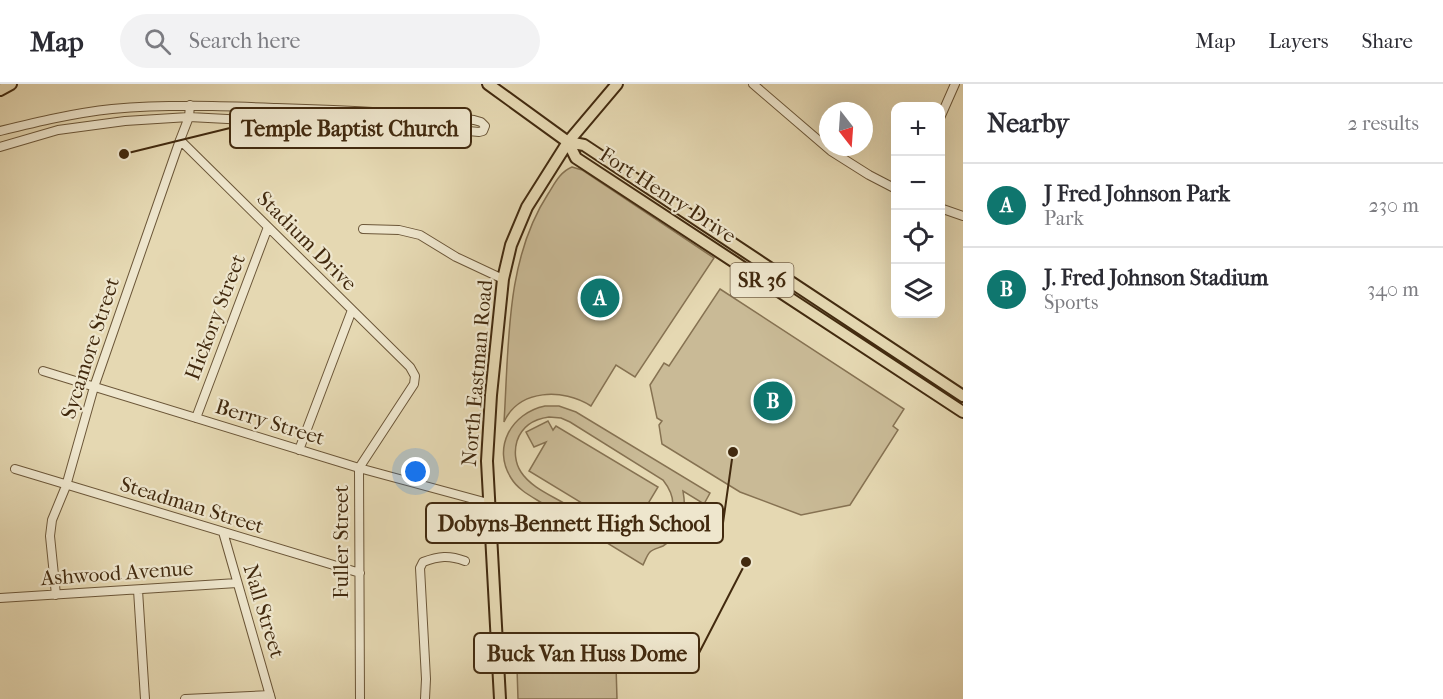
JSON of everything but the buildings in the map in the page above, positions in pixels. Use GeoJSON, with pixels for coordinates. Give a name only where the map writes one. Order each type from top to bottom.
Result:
{"type":"FeatureCollection","features":[{"type":"Feature","properties":{"kind":"main road"},"geometry":{"type":"LineString","coordinates":[[0,90],[11,84]]}},
{"type":"Feature","properties":{"kind":"main road","name":"Fort Henry Drive"},"geometry":{"type":"LineString","coordinates":[[488,84],[567,142],[585,146],[963,396]]}},
{"type":"Feature","properties":{"kind":"main road","name":"North Eastman Road"},"geometry":{"type":"LineString","coordinates":[[500,699],[487,461],[503,279],[511,245],[521,218],[567,142],[617,84]]}},
{"type":"Feature","properties":{"kind":"main road","name":"Fort Henry Drive"},"geometry":{"type":"LineString","coordinates":[[567,142],[576,158],[963,412]]}},
{"type":"Feature","properties":{"kind":"street"},"geometry":{"type":"LineString","coordinates":[[753,84],[831,151],[891,186]]}},
{"type":"Feature","properties":{"kind":"street"},"geometry":{"type":"LineString","coordinates":[[945,107],[956,84]]}},
{"type":"Feature","properties":{"kind":"street"},"geometry":{"type":"LineString","coordinates":[[0,131],[57,117],[110,109],[170,105],[379,112],[474,120],[482,122],[485,126],[479,132],[189,117],[125,121],[58,130],[0,147]]}},
{"type":"Feature","properties":{"kind":"street","name":"Sycamore Street"},"geometry":{"type":"LineString","coordinates":[[56,595],[50,536],[52,520],[66,486],[94,387],[189,117],[190,105]]}},
{"type":"Feature","properties":{"kind":"street"},"geometry":{"type":"LineString","coordinates":[[379,112],[379,127]]}},
{"type":"Feature","properties":{"kind":"street"},"geometry":{"type":"LineString","coordinates":[[57,117],[58,130]]}},
{"type":"Feature","properties":{"kind":"street","name":"Stadium Drive"},"geometry":{"type":"LineString","coordinates":[[180,140],[410,368]]}},
{"type":"Feature","properties":{"kind":"street"},"geometry":{"type":"LineString","coordinates":[[945,210],[963,216]]}},
{"type":"Feature","properties":{"kind":"street","name":"Hickory Street"},"geometry":{"type":"LineString","coordinates":[[196,418],[268,227]]}},
{"type":"Feature","properties":{"kind":"street"},"geometry":{"type":"LineString","coordinates":[[363,229],[399,230],[420,235],[461,260],[503,279]]}},
{"type":"Feature","properties":{"kind":"street"},"geometry":{"type":"LineString","coordinates":[[299,450],[352,310]]}},
{"type":"Feature","properties":{"kind":"street","name":"Fuller Street"},"geometry":{"type":"LineString","coordinates":[[360,699],[359,468],[414,384],[415,376],[410,368]]}},
{"type":"Feature","properties":{"kind":"street","name":"Berry Street"},"geometry":{"type":"LineString","coordinates":[[43,371],[359,468],[488,503]]}},
{"type":"Feature","properties":{"kind":"street","name":"Steadman Street"},"geometry":{"type":"LineString","coordinates":[[15,469],[360,573]]}},
{"type":"Feature","properties":{"kind":"street","name":"Nall Street"},"geometry":{"type":"LineString","coordinates":[[223,532],[271,697]]}},
{"type":"Feature","properties":{"kind":"street"},"geometry":{"type":"LineString","coordinates":[[425,699],[420,568],[423,562],[432,558],[449,556],[465,561]]}},
{"type":"Feature","properties":{"kind":"street","name":"Ashwood Avenue"},"geometry":{"type":"LineString","coordinates":[[0,598],[237,583]]}},
{"type":"Feature","properties":{"kind":"street"},"geometry":{"type":"LineString","coordinates":[[138,590],[145,699]]}},
{"type":"Feature","properties":{"kind":"street"},"geometry":{"type":"LineString","coordinates":[[185,699],[271,697]]}},
{"type":"Feature","properties":{"kind":"shaded area"},"geometry":{"type":"Polygon","coordinates":[[[572,167],[582,170],[714,258],[635,377],[616,365],[591,406],[568,396],[543,395],[520,403],[504,422],[509,334],[516,275],[534,220],[561,175],[572,167]]]}},
{"type":"Feature","properties":{"kind":"shaded area"},"geometry":{"type":"Polygon","coordinates":[[[720,289],[904,409],[893,426],[898,430],[850,505],[801,515],[740,492],[662,444],[659,425],[662,421],[657,418],[650,385],[664,363],[669,366],[720,289]]]}},
{"type":"Feature","properties":{"kind":"shaded area"},"geometry":{"type":"Polygon","coordinates":[[[545,406],[559,406],[576,412],[710,493],[704,504],[683,491],[685,507],[680,529],[670,541],[650,552],[643,565],[519,488],[513,482],[506,467],[504,444],[514,424],[533,410],[545,406]],[[561,418],[538,419],[525,427],[519,436],[516,445],[517,465],[525,477],[540,489],[622,538],[640,541],[653,536],[673,506],[671,494],[663,480],[561,418]]]}},
{"type":"Feature","properties":{"kind":"shaded area"},"geometry":{"type":"Polygon","coordinates":[[[548,421],[553,430],[556,426],[658,487],[631,532],[596,512],[595,515],[628,536],[594,516],[592,518],[586,514],[590,509],[595,511],[529,471],[546,442],[534,447],[526,432],[548,421]]]}},
{"type":"Feature","properties":{"kind":"shaded area"},"geometry":{"type":"Polygon","coordinates":[[[616,665],[617,699],[518,699],[517,668],[616,665]]]}},
{"type":"Feature","properties":{"kind":"place","name":"Temple Baptist Church"},"geometry":{"type":"Point","coordinates":[124,154]}},
{"type":"Feature","properties":{"kind":"place","name":"J Fred Johnson Park"},"geometry":{"type":"Point","coordinates":[600,298]}},
{"type":"Feature","properties":{"kind":"place","name":"J. Fred Johnson Stadium"},"geometry":{"type":"Point","coordinates":[773,401]}},
{"type":"Feature","properties":{"kind":"place","name":"Dobyns-Bennett High School"},"geometry":{"type":"Point","coordinates":[733,452]}},
{"type":"Feature","properties":{"kind":"place","name":"Buck Van Huss Dome"},"geometry":{"type":"Point","coordinates":[746,562]}}]}
